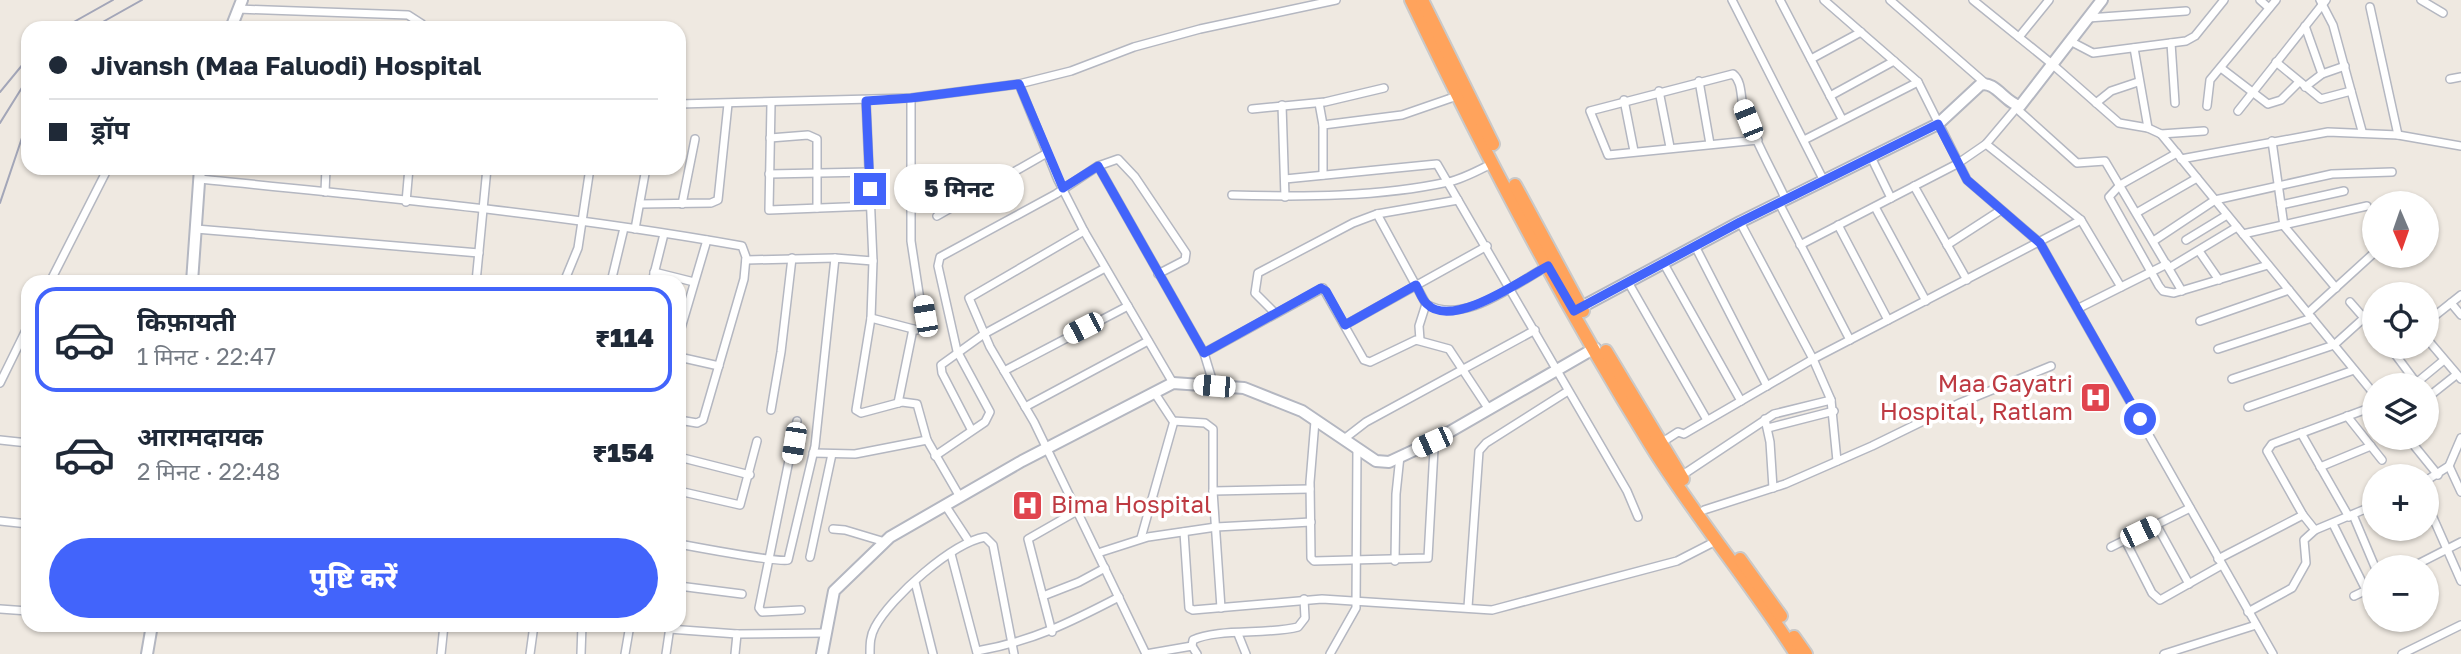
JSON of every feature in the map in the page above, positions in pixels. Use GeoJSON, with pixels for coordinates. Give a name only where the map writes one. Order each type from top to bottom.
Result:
{"type":"FeatureCollection","features":[{"type":"Feature","properties":{"kind":"highway"},"geometry":{"type":"LineString","coordinates":[[1411,0],[1457,96],[1548,266],[1702,512],[1795,653]]}},
{"type":"Feature","properties":{"kind":"highway"},"geometry":{"type":"LineString","coordinates":[[1422,0],[1466,94],[1595,348],[1650,444],[1702,512],[1716,541],[1795,653]]}},
{"type":"Feature","properties":{"kind":"street"},"geometry":{"type":"LineString","coordinates":[[686,104],[866,101],[1019,84],[1071,71],[1134,47],[1173,36],[1336,0]]}},
{"type":"Feature","properties":{"kind":"street"},"geometry":{"type":"LineString","coordinates":[[1732,0],[1824,181]]}},
{"type":"Feature","properties":{"kind":"street"},"geometry":{"type":"LineString","coordinates":[[1780,0],[1842,119]]}},
{"type":"Feature","properties":{"kind":"street"},"geometry":{"type":"LineString","coordinates":[[1824,0],[1918,82],[1957,164],[1976,190],[2040,243],[2273,654]]}},
{"type":"Feature","properties":{"kind":"street"},"geometry":{"type":"LineString","coordinates":[[1890,0],[1985,83],[2017,107],[2077,163],[2105,161],[2155,240],[2182,290]]}},
{"type":"Feature","properties":{"kind":"street"},"geometry":{"type":"LineString","coordinates":[[1972,0],[2052,64],[2119,123],[2148,128],[2161,134],[2362,380]]}},
{"type":"Feature","properties":{"kind":"street"},"geometry":{"type":"LineString","coordinates":[[2019,37],[2049,0]]}},
{"type":"Feature","properties":{"kind":"street"},"geometry":{"type":"LineString","coordinates":[[1800,245],[1957,164],[1986,144],[2102,0]]}},
{"type":"Feature","properties":{"kind":"street"},"geometry":{"type":"LineString","coordinates":[[2166,0],[2168,11]]}},
{"type":"Feature","properties":{"kind":"street"},"geometry":{"type":"LineString","coordinates":[[2070,41],[2093,52],[2191,39],[2224,0]]}},
{"type":"Feature","properties":{"kind":"street"},"geometry":{"type":"LineString","coordinates":[[2260,0],[2269,8]]}},
{"type":"Feature","properties":{"kind":"street"},"geometry":{"type":"LineString","coordinates":[[2207,106],[2208,85],[2276,0]]}},
{"type":"Feature","properties":{"kind":"street"},"geometry":{"type":"LineString","coordinates":[[2421,0],[2443,13]]}},
{"type":"Feature","properties":{"kind":"street"},"geometry":{"type":"LineString","coordinates":[[2238,111],[2323,1]]}},
{"type":"Feature","properties":{"kind":"street"},"geometry":{"type":"LineString","coordinates":[[2323,1],[2333,24],[2362,131]]}},
{"type":"Feature","properties":{"kind":"street"},"geometry":{"type":"LineString","coordinates":[[234,21],[240,4],[408,15],[417,21]]}},
{"type":"Feature","properties":{"kind":"street"},"geometry":{"type":"LineString","coordinates":[[2370,7],[2398,135]]}},
{"type":"Feature","properties":{"kind":"street"},"geometry":{"type":"LineString","coordinates":[[2088,18],[2186,10]]}},
{"type":"Feature","properties":{"kind":"street"},"geometry":{"type":"LineString","coordinates":[[2305,26],[2322,74]]}},
{"type":"Feature","properties":{"kind":"street"},"geometry":{"type":"LineString","coordinates":[[1811,59],[1861,32]]}},
{"type":"Feature","properties":{"kind":"street"},"geometry":{"type":"LineString","coordinates":[[2171,43],[2175,103]]}},
{"type":"Feature","properties":{"kind":"street"},"geometry":{"type":"LineString","coordinates":[[2134,48],[2148,128]]}},
{"type":"Feature","properties":{"kind":"street"},"geometry":{"type":"LineString","coordinates":[[1830,96],[1894,61]]}},
{"type":"Feature","properties":{"kind":"street"},"geometry":{"type":"LineString","coordinates":[[2276,62],[2321,99],[2351,91]]}},
{"type":"Feature","properties":{"kind":"street"},"geometry":{"type":"LineString","coordinates":[[2221,68],[2268,104],[2281,100],[2302,84],[2322,74],[2345,66]]}},
{"type":"Feature","properties":{"kind":"street"},"geometry":{"type":"LineString","coordinates":[[1758,140],[1607,154],[1590,113],[1593,108],[1699,80],[1727,74],[1737,77],[1743,107],[1758,140],[1800,245],[1850,340]]}},
{"type":"Feature","properties":{"kind":"street"},"geometry":{"type":"LineString","coordinates":[[2450,79],[2461,77]]}},
{"type":"Feature","properties":{"kind":"street"},"geometry":{"type":"LineString","coordinates":[[1699,80],[1710,144]]}},
{"type":"Feature","properties":{"kind":"street"},"geometry":{"type":"LineString","coordinates":[[1804,140],[1918,82]]}},
{"type":"Feature","properties":{"kind":"street"},"geometry":{"type":"LineString","coordinates":[[2096,103],[2111,91],[2138,82]]}},
{"type":"Feature","properties":{"kind":"street"},"geometry":{"type":"LineString","coordinates":[[1577,309],[1740,222],[1938,124],[1976,88],[1985,83]]}},
{"type":"Feature","properties":{"kind":"street"},"geometry":{"type":"LineString","coordinates":[[1019,84],[1047,153],[1084,231],[1173,383]]}},
{"type":"Feature","properties":{"kind":"street"},"geometry":{"type":"LineString","coordinates":[[1252,109],[1319,103],[1384,88]]}},
{"type":"Feature","properties":{"kind":"street"},"geometry":{"type":"LineString","coordinates":[[1659,91],[1670,147]]}},
{"type":"Feature","properties":{"kind":"street"},"geometry":{"type":"LineString","coordinates":[[1323,125],[1402,115],[1457,96]]}},
{"type":"Feature","properties":{"kind":"street"},"geometry":{"type":"LineString","coordinates":[[871,318],[913,330],[922,330],[925,322],[911,241],[911,98]]}},
{"type":"Feature","properties":{"kind":"street"},"geometry":{"type":"LineString","coordinates":[[1624,100],[1634,151]]}},
{"type":"Feature","properties":{"kind":"street"},"geometry":{"type":"LineString","coordinates":[[866,101],[873,261],[871,318],[856,410],[861,413],[898,403],[917,404],[927,440],[960,497]]}},
{"type":"Feature","properties":{"kind":"street"},"geometry":{"type":"LineString","coordinates":[[1319,103],[1323,125],[1323,175]]}},
{"type":"Feature","properties":{"kind":"street"},"geometry":{"type":"LineString","coordinates":[[640,204],[682,205],[718,200],[728,104]]}},
{"type":"Feature","properties":{"kind":"street"},"geometry":{"type":"LineString","coordinates":[[771,104],[769,210],[871,206]]}},
{"type":"Feature","properties":{"kind":"street"},"geometry":{"type":"LineString","coordinates":[[1282,105],[1285,197]]}},
{"type":"Feature","properties":{"kind":"street"},"geometry":{"type":"LineString","coordinates":[[2161,134],[2204,131]]}},
{"type":"Feature","properties":{"kind":"street"},"geometry":{"type":"LineString","coordinates":[[2268,264],[2182,290],[2163,290],[2149,273],[2109,202],[2112,192],[2120,185],[2179,156],[2328,132],[2362,131],[2461,145]]}},
{"type":"Feature","properties":{"kind":"street"},"geometry":{"type":"LineString","coordinates":[[770,138],[814,136],[819,142],[817,208]]}},
{"type":"Feature","properties":{"kind":"street"},"geometry":{"type":"LineString","coordinates":[[682,205],[695,139]]}},
{"type":"Feature","properties":{"kind":"street"},"geometry":{"type":"LineString","coordinates":[[2272,141],[2284,226],[2336,288]]}},
{"type":"Feature","properties":{"kind":"street"},"geometry":{"type":"LineString","coordinates":[[1986,144],[2081,220],[2095,237],[2121,287]]}},
{"type":"Feature","properties":{"kind":"street"},"geometry":{"type":"LineString","coordinates":[[937,216],[1047,153]]}},
{"type":"Feature","properties":{"kind":"street"},"geometry":{"type":"LineString","coordinates":[[1871,157],[1891,198]]}},
{"type":"Feature","properties":{"kind":"street"},"geometry":{"type":"LineString","coordinates":[[936,456],[971,429],[985,422],[990,412],[957,351],[939,269],[940,257],[1114,159],[1122,160],[1186,253],[1185,260],[1158,274]]}},
{"type":"Feature","properties":{"kind":"street"},"geometry":{"type":"LineString","coordinates":[[1284,178],[1437,163],[1511,286],[1568,391],[1627,491],[1638,517]]}},
{"type":"Feature","properties":{"kind":"street"},"geometry":{"type":"LineString","coordinates":[[1232,195],[1285,197],[1448,182],[1493,163]]}},
{"type":"Feature","properties":{"kind":"street"},"geometry":{"type":"LineString","coordinates":[[1098,166],[1204,353],[1214,386]]}},
{"type":"Feature","properties":{"kind":"street"},"geometry":{"type":"LineString","coordinates":[[2155,240],[2215,200],[2277,184],[2352,171],[2392,172]]}},
{"type":"Feature","properties":{"kind":"street"},"geometry":{"type":"LineString","coordinates":[[769,174],[870,172]]}},
{"type":"Feature","properties":{"kind":"street"},"geometry":{"type":"LineString","coordinates":[[54,275],[104,175]]}},
{"type":"Feature","properties":{"kind":"street"},"geometry":{"type":"LineString","coordinates":[[192,275],[200,175]]}},
{"type":"Feature","properties":{"kind":"street"},"geometry":{"type":"LineString","coordinates":[[207,175],[406,202],[484,207],[584,220],[742,246],[746,260],[703,420],[697,423],[686,422]]}},
{"type":"Feature","properties":{"kind":"street"},"geometry":{"type":"LineString","coordinates":[[325,192],[326,175]]}},
{"type":"Feature","properties":{"kind":"street"},"geometry":{"type":"LineString","coordinates":[[406,202],[408,175]]}},
{"type":"Feature","properties":{"kind":"street"},"geometry":{"type":"LineString","coordinates":[[477,275],[486,175]]}},
{"type":"Feature","properties":{"kind":"street"},"geometry":{"type":"LineString","coordinates":[[567,275],[578,248],[589,175]]}},
{"type":"Feature","properties":{"kind":"street"},"geometry":{"type":"LineString","coordinates":[[635,229],[645,175]]}},
{"type":"Feature","properties":{"kind":"street"},"geometry":{"type":"LineString","coordinates":[[2138,212],[2197,178]]}},
{"type":"Feature","properties":{"kind":"street"},"geometry":{"type":"LineString","coordinates":[[1914,186],[1967,280]]}},
{"type":"Feature","properties":{"kind":"street"},"geometry":{"type":"LineString","coordinates":[[2281,205],[2344,191]]}},
{"type":"Feature","properties":{"kind":"street"},"geometry":{"type":"LineString","coordinates":[[1275,313],[1255,293],[1258,273],[1353,223],[1377,214],[1458,200]]}},
{"type":"Feature","properties":{"kind":"street"},"geometry":{"type":"LineString","coordinates":[[1875,207],[1926,301]]}},
{"type":"Feature","properties":{"kind":"street"},"geometry":{"type":"LineString","coordinates":[[2244,234],[2362,207]]}},
{"type":"Feature","properties":{"kind":"street"},"geometry":{"type":"LineString","coordinates":[[1947,245],[2001,210]]}},
{"type":"Feature","properties":{"kind":"street"},"geometry":{"type":"LineString","coordinates":[[1377,214],[1426,304],[1438,309],[1461,310],[1548,266]]}},
{"type":"Feature","properties":{"kind":"street"},"geometry":{"type":"LineString","coordinates":[[2186,240],[2227,215]]}},
{"type":"Feature","properties":{"kind":"street"},"geometry":{"type":"LineString","coordinates":[[1660,443],[1707,420],[1813,359],[2081,220]]}},
{"type":"Feature","properties":{"kind":"street"},"geometry":{"type":"LineString","coordinates":[[1740,222],[1813,359],[1831,400],[1837,461]]}},
{"type":"Feature","properties":{"kind":"street"},"geometry":{"type":"LineString","coordinates":[[1838,225],[1888,320]]}},
{"type":"Feature","properties":{"kind":"street"},"geometry":{"type":"LineString","coordinates":[[2079,308],[2199,251],[2238,227]]}},
{"type":"Feature","properties":{"kind":"street"},"geometry":{"type":"LineString","coordinates":[[613,275],[624,228]]}},
{"type":"Feature","properties":{"kind":"street"},"geometry":{"type":"LineString","coordinates":[[195,229],[479,253]]}},
{"type":"Feature","properties":{"kind":"street"},"geometry":{"type":"LineString","coordinates":[[1084,231],[971,294],[970,303],[984,334],[1047,448],[1146,654],[1192,646]]}},
{"type":"Feature","properties":{"kind":"street"},"geometry":{"type":"LineString","coordinates":[[653,275],[664,234]]}},
{"type":"Feature","properties":{"kind":"street"},"geometry":{"type":"LineString","coordinates":[[686,310],[707,240]]}},
{"type":"Feature","properties":{"kind":"street"},"geometry":{"type":"LineString","coordinates":[[1345,325],[1488,246]]}},
{"type":"Feature","properties":{"kind":"street"},"geometry":{"type":"LineString","coordinates":[[1695,246],[1768,386]]}},
{"type":"Feature","properties":{"kind":"street"},"geometry":{"type":"LineString","coordinates":[[2199,251],[2219,280]]}},
{"type":"Feature","properties":{"kind":"street"},"geometry":{"type":"LineString","coordinates":[[771,410],[792,258]]}},
{"type":"Feature","properties":{"kind":"street"},"geometry":{"type":"LineString","coordinates":[[746,260],[835,258],[873,261]]}},
{"type":"Feature","properties":{"kind":"street"},"geometry":{"type":"LineString","coordinates":[[686,546],[785,562],[789,558],[813,453],[835,258]]}},
{"type":"Feature","properties":{"kind":"street"},"geometry":{"type":"LineString","coordinates":[[1664,264],[1741,401]]}},
{"type":"Feature","properties":{"kind":"street"},"geometry":{"type":"LineString","coordinates":[[2218,349],[2310,316],[2362,264]]}},
{"type":"Feature","properties":{"kind":"street"},"geometry":{"type":"LineString","coordinates":[[971,429],[941,369],[957,351],[984,334],[1105,268]]}},
{"type":"Feature","properties":{"kind":"street"},"geometry":{"type":"LineString","coordinates":[[654,272],[666,275]]}},
{"type":"Feature","properties":{"kind":"street"},"geometry":{"type":"LineString","coordinates":[[686,280],[694,282]]}},
{"type":"Feature","properties":{"kind":"street"},"geometry":{"type":"LineString","coordinates":[[1628,282],[1707,420]]}},
{"type":"Feature","properties":{"kind":"street"},"geometry":{"type":"LineString","coordinates":[[1204,353],[1323,288],[1367,362],[1420,340],[1452,351],[1488,408]]}},
{"type":"Feature","properties":{"kind":"street"},"geometry":{"type":"LineString","coordinates":[[2200,321],[2289,290]]}},
{"type":"Feature","properties":{"kind":"street"},"geometry":{"type":"LineString","coordinates":[[2439,312],[2461,295]]}},
{"type":"Feature","properties":{"kind":"street"},"geometry":{"type":"LineString","coordinates":[[2350,302],[2362,314]]}},
{"type":"Feature","properties":{"kind":"street"},"geometry":{"type":"LineString","coordinates":[[2451,303],[2461,315]]}},
{"type":"Feature","properties":{"kind":"street"},"geometry":{"type":"LineString","coordinates":[[1420,340],[1419,326],[1426,304]]}},
{"type":"Feature","properties":{"kind":"street"},"geometry":{"type":"LineString","coordinates":[[1004,371],[1128,306]]}},
{"type":"Feature","properties":{"kind":"street"},"geometry":{"type":"LineString","coordinates":[[2232,379],[2334,345],[2362,320]]}},
{"type":"Feature","properties":{"kind":"street"},"geometry":{"type":"LineString","coordinates":[[898,403],[913,330]]}},
{"type":"Feature","properties":{"kind":"street"},"geometry":{"type":"LineString","coordinates":[[1344,439],[1366,422],[1535,330]]}},
{"type":"Feature","properties":{"kind":"street"},"geometry":{"type":"LineString","coordinates":[[0,383],[21,340]]}},
{"type":"Feature","properties":{"kind":"street"},"geometry":{"type":"LineString","coordinates":[[1025,407],[1148,341]]}},
{"type":"Feature","properties":{"kind":"street"},"geometry":{"type":"LineString","coordinates":[[822,654],[834,592],[885,542],[1047,448],[1173,383],[1244,388],[1302,411],[1383,463],[1432,442],[1595,348]]}},
{"type":"Feature","properties":{"kind":"street"},"geometry":{"type":"LineString","coordinates":[[2439,354],[2459,377],[2439,390]]}},
{"type":"Feature","properties":{"kind":"street"},"geometry":{"type":"LineString","coordinates":[[686,359],[719,366]]}},
{"type":"Feature","properties":{"kind":"street"},"geometry":{"type":"LineString","coordinates":[[2429,373],[2444,360]]}},
{"type":"Feature","properties":{"kind":"street"},"geometry":{"type":"LineString","coordinates":[[1702,512],[1773,488],[1837,461],[1960,402],[2051,366]]}},
{"type":"Feature","properties":{"kind":"street"},"geometry":{"type":"LineString","coordinates":[[2248,407],[2354,370]]}},
{"type":"Feature","properties":{"kind":"street"},"geometry":{"type":"LineString","coordinates":[[1468,607],[1479,451],[1486,443],[1568,391]]}},
{"type":"Feature","properties":{"kind":"street"},"geometry":{"type":"LineString","coordinates":[[1154,393],[1174,421]]}},
{"type":"Feature","properties":{"kind":"street"},"geometry":{"type":"LineString","coordinates":[[1681,476],[1765,419],[1790,408],[1831,400]]}},
{"type":"Feature","properties":{"kind":"street"},"geometry":{"type":"LineString","coordinates":[[1768,428],[1834,411]]}},
{"type":"Feature","properties":{"kind":"street"},"geometry":{"type":"LineString","coordinates":[[2315,530],[2267,451],[2269,445],[2362,411]]}},
{"type":"Feature","properties":{"kind":"street"},"geometry":{"type":"LineString","coordinates":[[2347,416],[2362,435]]}},
{"type":"Feature","properties":{"kind":"street"},"geometry":{"type":"LineString","coordinates":[[1765,419],[1773,488]]}},
{"type":"Feature","properties":{"kind":"street"},"geometry":{"type":"LineString","coordinates":[[797,421],[760,610],[801,610]]}},
{"type":"Feature","properties":{"kind":"street"},"geometry":{"type":"LineString","coordinates":[[1174,421],[1205,422],[1212,427],[1213,491],[1221,608]]}},
{"type":"Feature","properties":{"kind":"street"},"geometry":{"type":"LineString","coordinates":[[1141,538],[1174,421]]}},
{"type":"Feature","properties":{"kind":"street"},"geometry":{"type":"LineString","coordinates":[[1315,421],[1310,489],[1312,560],[1395,561],[1429,557],[1434,449],[1432,442]]}},
{"type":"Feature","properties":{"kind":"street"},"geometry":{"type":"LineString","coordinates":[[2301,433],[2351,516],[2369,555]]}},
{"type":"Feature","properties":{"kind":"street"},"geometry":{"type":"LineString","coordinates":[[2439,474],[2449,466],[2461,438]]}},
{"type":"Feature","properties":{"kind":"street"},"geometry":{"type":"LineString","coordinates":[[0,440],[21,442]]}},
{"type":"Feature","properties":{"kind":"street"},"geometry":{"type":"LineString","coordinates":[[813,453],[876,452],[927,440]]}},
{"type":"Feature","properties":{"kind":"street"},"geometry":{"type":"LineString","coordinates":[[686,493],[738,506],[742,503],[757,441]]}},
{"type":"Feature","properties":{"kind":"street"},"geometry":{"type":"LineString","coordinates":[[1331,654],[1356,608],[1357,448]]}},
{"type":"Feature","properties":{"kind":"street"},"geometry":{"type":"LineString","coordinates":[[2320,467],[2362,450]]}},
{"type":"Feature","properties":{"kind":"street"},"geometry":{"type":"LineString","coordinates":[[2374,450],[2382,460]]}},
{"type":"Feature","properties":{"kind":"street"},"geometry":{"type":"LineString","coordinates":[[2418,450],[2429,464]]}},
{"type":"Feature","properties":{"kind":"street"},"geometry":{"type":"LineString","coordinates":[[810,557],[831,454]]}},
{"type":"Feature","properties":{"kind":"street"},"geometry":{"type":"LineString","coordinates":[[1395,561],[1396,494],[1401,456]]}},
{"type":"Feature","properties":{"kind":"street"},"geometry":{"type":"LineString","coordinates":[[686,459],[750,475]]}},
{"type":"Feature","properties":{"kind":"street"},"geometry":{"type":"LineString","coordinates":[[2449,466],[2461,492]]}},
{"type":"Feature","properties":{"kind":"street"},"geometry":{"type":"LineString","coordinates":[[1213,491],[1310,489]]}},
{"type":"Feature","properties":{"kind":"street"},"geometry":{"type":"LineString","coordinates":[[945,505],[968,540]]}},
{"type":"Feature","properties":{"kind":"street"},"geometry":{"type":"LineString","coordinates":[[2111,547],[2190,508]]}},
{"type":"Feature","properties":{"kind":"street"},"geometry":{"type":"LineString","coordinates":[[1052,632],[1028,539],[1077,511]]}},
{"type":"Feature","properties":{"kind":"street"},"geometry":{"type":"LineString","coordinates":[[2249,612],[2292,588],[2306,564],[2304,540],[2315,530],[2362,511]]}},
{"type":"Feature","properties":{"kind":"street"},"geometry":{"type":"LineString","coordinates":[[2125,540],[2156,598],[2162,600],[2220,562],[2303,514]]}},
{"type":"Feature","properties":{"kind":"street"},"geometry":{"type":"LineString","coordinates":[[0,521],[21,523]]}},
{"type":"Feature","properties":{"kind":"street"},"geometry":{"type":"LineString","coordinates":[[1098,553],[1141,538],[1216,527],[1311,522]]}},
{"type":"Feature","properties":{"kind":"street"},"geometry":{"type":"LineString","coordinates":[[2156,524],[2189,584]]}},
{"type":"Feature","properties":{"kind":"street"},"geometry":{"type":"LineString","coordinates":[[2333,524],[2362,582]]}},
{"type":"Feature","properties":{"kind":"street"},"geometry":{"type":"LineString","coordinates":[[833,529],[885,542]]}},
{"type":"Feature","properties":{"kind":"street"},"geometry":{"type":"LineString","coordinates":[[1184,532],[1189,608],[1221,608],[1304,599],[1492,610],[1677,561],[1716,541]]}},
{"type":"Feature","properties":{"kind":"street"},"geometry":{"type":"LineString","coordinates":[[2439,533],[2461,581]]}},
{"type":"Feature","properties":{"kind":"street"},"geometry":{"type":"LineString","coordinates":[[870,654],[871,636],[883,613],[915,582],[968,540],[987,537],[993,545],[1014,654]]}},
{"type":"Feature","properties":{"kind":"street"},"geometry":{"type":"LineString","coordinates":[[2436,555],[2461,542]]}},
{"type":"Feature","properties":{"kind":"street"},"geometry":{"type":"LineString","coordinates":[[951,554],[977,653],[1052,632],[1119,597]]}},
{"type":"Feature","properties":{"kind":"street"},"geometry":{"type":"LineString","coordinates":[[1043,596],[1105,568]]}},
{"type":"Feature","properties":{"kind":"street"},"geometry":{"type":"LineString","coordinates":[[915,582],[933,654]]}},
{"type":"Feature","properties":{"kind":"street"},"geometry":{"type":"LineString","coordinates":[[686,587],[742,594]]}},
{"type":"Feature","properties":{"kind":"street"},"geometry":{"type":"LineString","coordinates":[[2354,596],[2362,592]]}},
{"type":"Feature","properties":{"kind":"street"},"geometry":{"type":"LineString","coordinates":[[1197,654],[1192,646],[1193,640],[1204,636],[1298,626],[1305,618],[1304,599]]}},
{"type":"Feature","properties":{"kind":"street"},"geometry":{"type":"LineString","coordinates":[[0,609],[21,610]]}},
{"type":"Feature","properties":{"kind":"street"},"geometry":{"type":"LineString","coordinates":[[2164,654],[2256,625]]}},
{"type":"Feature","properties":{"kind":"street"},"geometry":{"type":"LineString","coordinates":[[2402,654],[2461,625]]}},
{"type":"Feature","properties":{"kind":"street"},"geometry":{"type":"LineString","coordinates":[[686,629],[737,634],[826,633]]}},
{"type":"Feature","properties":{"kind":"street"},"geometry":{"type":"LineString","coordinates":[[148,654],[151,632]]}},
{"type":"Feature","properties":{"kind":"street"},"geometry":{"type":"LineString","coordinates":[[441,654],[443,632]]}},
{"type":"Feature","properties":{"kind":"street"},"geometry":{"type":"LineString","coordinates":[[530,654],[533,632]]}},
{"type":"Feature","properties":{"kind":"street"},"geometry":{"type":"LineString","coordinates":[[580,654],[582,632]]}},
{"type":"Feature","properties":{"kind":"street"},"geometry":{"type":"LineString","coordinates":[[625,654],[628,632]]}},
{"type":"Feature","properties":{"kind":"street"},"geometry":{"type":"LineString","coordinates":[[666,654],[669,632]]}},
{"type":"Feature","properties":{"kind":"street"},"geometry":{"type":"LineString","coordinates":[[735,654],[737,634]]}},
{"type":"Feature","properties":{"kind":"street"},"geometry":{"type":"LineString","coordinates":[[1238,634],[1246,654]]}},
{"type":"Feature","properties":{"kind":"railway"},"geometry":{"type":"LineString","coordinates":[[76,21],[113,0]]}},
{"type":"Feature","properties":{"kind":"railway"},"geometry":{"type":"LineString","coordinates":[[104,21],[142,0]]}},
{"type":"Feature","properties":{"kind":"railway"},"geometry":{"type":"LineString","coordinates":[[0,92],[21,66]]}},
{"type":"Feature","properties":{"kind":"railway"},"geometry":{"type":"LineString","coordinates":[[0,123],[21,89]]}},
{"type":"Feature","properties":{"kind":"railway"},"geometry":{"type":"LineString","coordinates":[[0,203],[21,141]]}},
{"type":"Feature","properties":{"kind":"place","name":"Maa Gayatri Hospital, Ratlam"},"geometry":{"type":"Point","coordinates":[2096,398]}},
{"type":"Feature","properties":{"kind":"place","name":"Bima Hospital"},"geometry":{"type":"Point","coordinates":[1028,505]}},
{"type":"Feature","properties":{"kind":"route"},"geometry":{"type":"LineString","coordinates":[[870,189],[866,101],[1019,84],[1063,188],[1098,166],[1204,353],[1321,288],[1326,291],[1345,325],[1416,285],[1426,304],[1438,309],[1461,310],[1548,266],[1574,311],[1740,222],[1938,124],[1967,180],[2040,243],[2051,259],[2140,419]]}}]}
